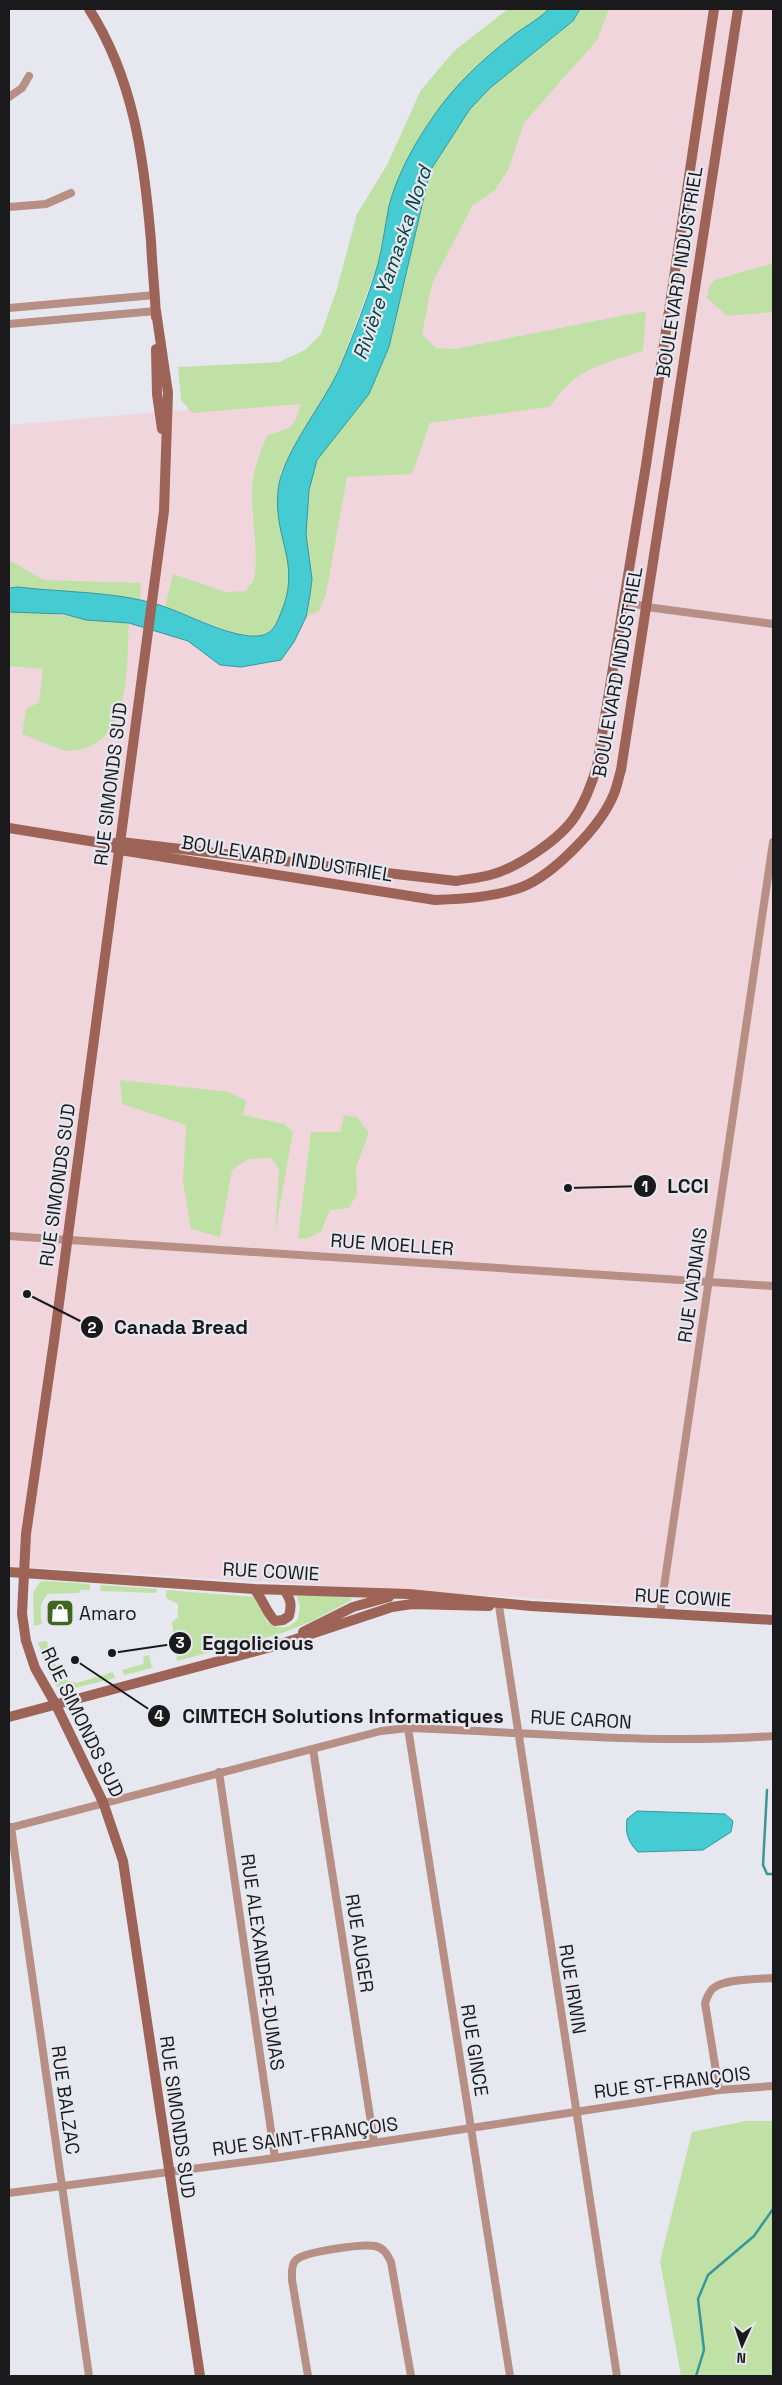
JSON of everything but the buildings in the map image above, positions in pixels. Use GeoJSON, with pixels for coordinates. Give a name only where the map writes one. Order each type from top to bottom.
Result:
{"type":"FeatureCollection","features":[{"type":"Feature","properties":{"kind":"street","name":"RUE SIMONDS SUD"},"geometry":{"type":"LineString","coordinates":[[89,9],[100,26],[118,67],[132,108],[145,172],[154,295],[168,393],[164,511],[26,1534],[22,1614],[26,1640],[35,1668],[56,1705],[103,1802],[123,1861],[200,2376]]}},
{"type":"Feature","properties":{"kind":"street","name":"BOULEVARD INDUSTRIEL"},"geometry":{"type":"LineString","coordinates":[[9,828],[108,845],[456,881],[491,875],[515,865],[552,840],[576,816],[591,785],[597,766],[714,9]]}},
{"type":"Feature","properties":{"kind":"street","name":"BOULEVARD INDUSTRIEL"},"geometry":{"type":"LineString","coordinates":[[120,846],[435,900],[472,898],[524,887],[563,860],[590,831],[613,796],[620,770],[647,607],[738,9]]}},
{"type":"Feature","properties":{"kind":"street"},"geometry":{"type":"LineString","coordinates":[[9,98],[22,88],[29,76]]}},
{"type":"Feature","properties":{"kind":"street"},"geometry":{"type":"LineString","coordinates":[[9,207],[46,204],[71,193]]}},
{"type":"Feature","properties":{"kind":"street"},"geometry":{"type":"LineString","coordinates":[[9,308],[154,295]]}},
{"type":"Feature","properties":{"kind":"street"},"geometry":{"type":"LineString","coordinates":[[34,306],[36,322]]}},
{"type":"Feature","properties":{"kind":"street"},"geometry":{"type":"LineString","coordinates":[[9,324],[156,311]]}},
{"type":"Feature","properties":{"kind":"street"},"geometry":{"type":"LineString","coordinates":[[624,601],[647,607],[773,624]]}},
{"type":"Feature","properties":{"kind":"street","name":"RUE VADNAIS"},"geometry":{"type":"LineString","coordinates":[[660,1614],[773,842]]}},
{"type":"Feature","properties":{"kind":"street","name":"RUE MOELLER"},"geometry":{"type":"LineString","coordinates":[[9,1236],[773,1286]]}},
{"type":"Feature","properties":{"kind":"street","name":"RUE COWIE"},"geometry":{"type":"LineString","coordinates":[[9,1572],[254,1589],[409,1594],[531,1606],[773,1620]]}},
{"type":"Feature","properties":{"kind":"street"},"geometry":{"type":"LineString","coordinates":[[254,1589],[263,1599],[270,1616],[275,1621],[283,1620],[289,1616],[292,1607],[290,1598],[284,1590]]}},
{"type":"Feature","properties":{"kind":"street"},"geometry":{"type":"LineString","coordinates":[[9,1717],[275,1646],[353,1607],[383,1598],[409,1594]]}},
{"type":"Feature","properties":{"kind":"street","name":"RUE COWIE"},"geometry":{"type":"LineString","coordinates":[[275,1646],[392,1607],[412,1604],[531,1606]]}},
{"type":"Feature","properties":{"kind":"street","name":"RUE IRWIN"},"geometry":{"type":"LineString","coordinates":[[499,1606],[617,2376]]}},
{"type":"Feature","properties":{"kind":"street","name":"RUE CARON"},"geometry":{"type":"LineString","coordinates":[[10,1827],[381,1731],[408,1728],[517,1732],[625,1739],[731,1739],[773,1736]]}},
{"type":"Feature","properties":{"kind":"street","name":"RUE GINCE"},"geometry":{"type":"LineString","coordinates":[[408,1728],[510,2376]]}},
{"type":"Feature","properties":{"kind":"street","name":"RUE AUGER"},"geometry":{"type":"LineString","coordinates":[[313,1749],[374,2142]]}},
{"type":"Feature","properties":{"kind":"street","name":"RUE ALEXANDRE-DUMAS"},"geometry":{"type":"LineString","coordinates":[[219,1772],[275,2158]]}},
{"type":"Feature","properties":{"kind":"street","name":"RUE BALZAC"},"geometry":{"type":"LineString","coordinates":[[10,1827],[89,2376]]}},
{"type":"Feature","properties":{"kind":"street"},"geometry":{"type":"LineString","coordinates":[[720,2090],[705,2003],[709,1993],[714,1987],[723,1983],[773,1978]]}},
{"type":"Feature","properties":{"kind":"street","name":"RUE ST-FRANÇOIS"},"geometry":{"type":"LineString","coordinates":[[576,2110],[720,2090],[773,2086]]}},
{"type":"Feature","properties":{"kind":"street","name":"RUE SAINT-FRANÇOIS"},"geometry":{"type":"LineString","coordinates":[[9,2193],[275,2158],[576,2110]]}},
{"type":"Feature","properties":{"kind":"street"},"geometry":{"type":"LineString","coordinates":[[308,2376],[292,2280],[292,2266],[296,2260],[307,2254],[377,2246],[386,2252],[391,2262],[411,2376]]}},
{"type":"Feature","properties":{"kind":"shaded area"},"geometry":{"type":"Polygon","coordinates":[[[580,9],[773,9],[773,1613],[9,1566],[9,425],[369,394],[580,9]]]}},
{"type":"Feature","properties":{"kind":"green space"},"geometry":{"type":"Polygon","coordinates":[[[508,9],[549,9],[538,20],[512,36],[390,204],[378,264],[340,366],[328,392],[280,473],[284,542],[289,561],[290,582],[286,601],[276,624],[268,633],[257,637],[239,635],[165,607],[173,574],[226,592],[246,591],[253,581],[256,562],[252,484],[255,470],[268,435],[291,426],[294,423],[300,404],[192,413],[181,400],[178,367],[279,362],[305,350],[321,334],[337,289],[357,214],[387,165],[421,90],[454,51],[508,9]]]}},
{"type":"Feature","properties":{"kind":"green space"},"geometry":{"type":"Polygon","coordinates":[[[580,9],[609,9],[597,40],[524,123],[508,170],[495,190],[472,206],[432,284],[422,334],[436,348],[454,349],[646,311],[643,351],[590,369],[569,384],[550,407],[430,423],[412,474],[347,477],[326,594],[319,611],[306,617],[312,579],[306,534],[309,490],[317,460],[369,394],[389,348],[430,171],[470,109],[490,88],[573,22],[580,9]]]}},
{"type":"Feature","properties":{"kind":"green space"},"geometry":{"type":"Polygon","coordinates":[[[773,263],[773,312],[727,316],[707,298],[709,286],[715,280],[773,263]]]}},
{"type":"Feature","properties":{"kind":"green space"},"geometry":{"type":"Polygon","coordinates":[[[9,560],[44,580],[141,583],[140,599],[18,587],[9,588],[9,560]]]}},
{"type":"Feature","properties":{"kind":"green space"},"geometry":{"type":"Polygon","coordinates":[[[9,612],[39,613],[129,623],[126,682],[122,703],[115,721],[105,736],[90,746],[69,751],[22,734],[26,709],[39,702],[43,669],[9,666],[9,612]]]}},
{"type":"Feature","properties":{"kind":"green space"},"geometry":{"type":"Polygon","coordinates":[[[120,1080],[229,1092],[246,1101],[243,1115],[284,1124],[293,1132],[275,1233],[279,1169],[271,1158],[248,1159],[232,1170],[220,1237],[191,1229],[183,1182],[186,1125],[122,1104],[120,1080]]]}},
{"type":"Feature","properties":{"kind":"green space"},"geometry":{"type":"Polygon","coordinates":[[[344,1115],[357,1117],[369,1133],[356,1167],[357,1194],[349,1208],[330,1210],[321,1232],[306,1239],[298,1238],[311,1132],[340,1132],[344,1115]]]}},
{"type":"Feature","properties":{"kind":"green space"},"geometry":{"type":"Polygon","coordinates":[[[40,1582],[90,1584],[90,1590],[80,1590],[79,1593],[48,1594],[41,1608],[42,1624],[34,1626],[33,1593],[40,1582]]]}},
{"type":"Feature","properties":{"kind":"green space"},"geometry":{"type":"Polygon","coordinates":[[[101,1585],[157,1589],[156,1593],[100,1591],[101,1585]]]}},
{"type":"Feature","properties":{"kind":"green space"},"geometry":{"type":"Polygon","coordinates":[[[166,1590],[254,1597],[262,1606],[266,1621],[282,1628],[291,1625],[298,1619],[300,1606],[297,1597],[299,1594],[349,1597],[352,1600],[312,1621],[280,1634],[177,1661],[172,1622],[178,1617],[178,1604],[166,1598],[166,1590]]]}},
{"type":"Feature","properties":{"kind":"green space"},"geometry":{"type":"Polygon","coordinates":[[[47,1641],[49,1654],[65,1680],[77,1683],[113,1672],[115,1678],[62,1691],[50,1675],[38,1642],[47,1641]]]}},
{"type":"Feature","properties":{"kind":"green space"},"geometry":{"type":"Polygon","coordinates":[[[149,1655],[152,1668],[124,1675],[122,1670],[144,1664],[143,1657],[149,1655]]]}},
{"type":"Feature","properties":{"kind":"green space"},"geometry":{"type":"Polygon","coordinates":[[[746,2121],[773,2121],[773,2376],[681,2376],[660,2261],[692,2132],[746,2121]]]}},
{"type":"Feature","properties":{"kind":"water","name":"Rivière Yamaska Nord"},"geometry":{"type":"Polygon","coordinates":[[[549,9],[580,9],[573,21],[490,88],[470,109],[430,171],[389,347],[369,394],[317,460],[309,490],[306,534],[312,579],[310,595],[306,617],[294,642],[281,660],[241,667],[220,665],[188,641],[129,623],[86,620],[64,614],[9,612],[9,588],[18,587],[114,595],[151,602],[217,628],[244,635],[256,636],[266,634],[273,629],[286,597],[289,581],[286,552],[279,524],[278,491],[281,477],[295,445],[334,380],[351,340],[378,264],[392,194],[402,170],[428,124],[460,83],[500,46],[549,9]]]}},
{"type":"Feature","properties":{"kind":"water"},"geometry":{"type":"Polygon","coordinates":[[[637,1811],[725,1814],[733,1821],[731,1832],[703,1850],[638,1852],[632,1845],[626,1829],[627,1819],[637,1811]]]}},
{"type":"Feature","properties":{"kind":"waterway"},"geometry":{"type":"LineString","coordinates":[[767,1790],[763,1865],[767,1874],[773,1874]]}},
{"type":"Feature","properties":{"kind":"waterway"},"geometry":{"type":"LineString","coordinates":[[696,2376],[704,2350],[698,2299],[708,2275],[754,2236],[773,2209]]}},
{"type":"Feature","properties":{"kind":"place","name":"LCCI"},"geometry":{"type":"Point","coordinates":[568,1188]}},
{"type":"Feature","properties":{"kind":"place","name":"Canada Bread"},"geometry":{"type":"Point","coordinates":[27,1294]}},
{"type":"Feature","properties":{"kind":"place","name":"Amaro"},"geometry":{"type":"Point","coordinates":[60,1613]}},
{"type":"Feature","properties":{"kind":"place","name":"Eggolicious"},"geometry":{"type":"Point","coordinates":[112,1653]}},
{"type":"Feature","properties":{"kind":"place","name":"CIMTECH Solutions Informatiques"},"geometry":{"type":"Point","coordinates":[75,1660]}}]}
